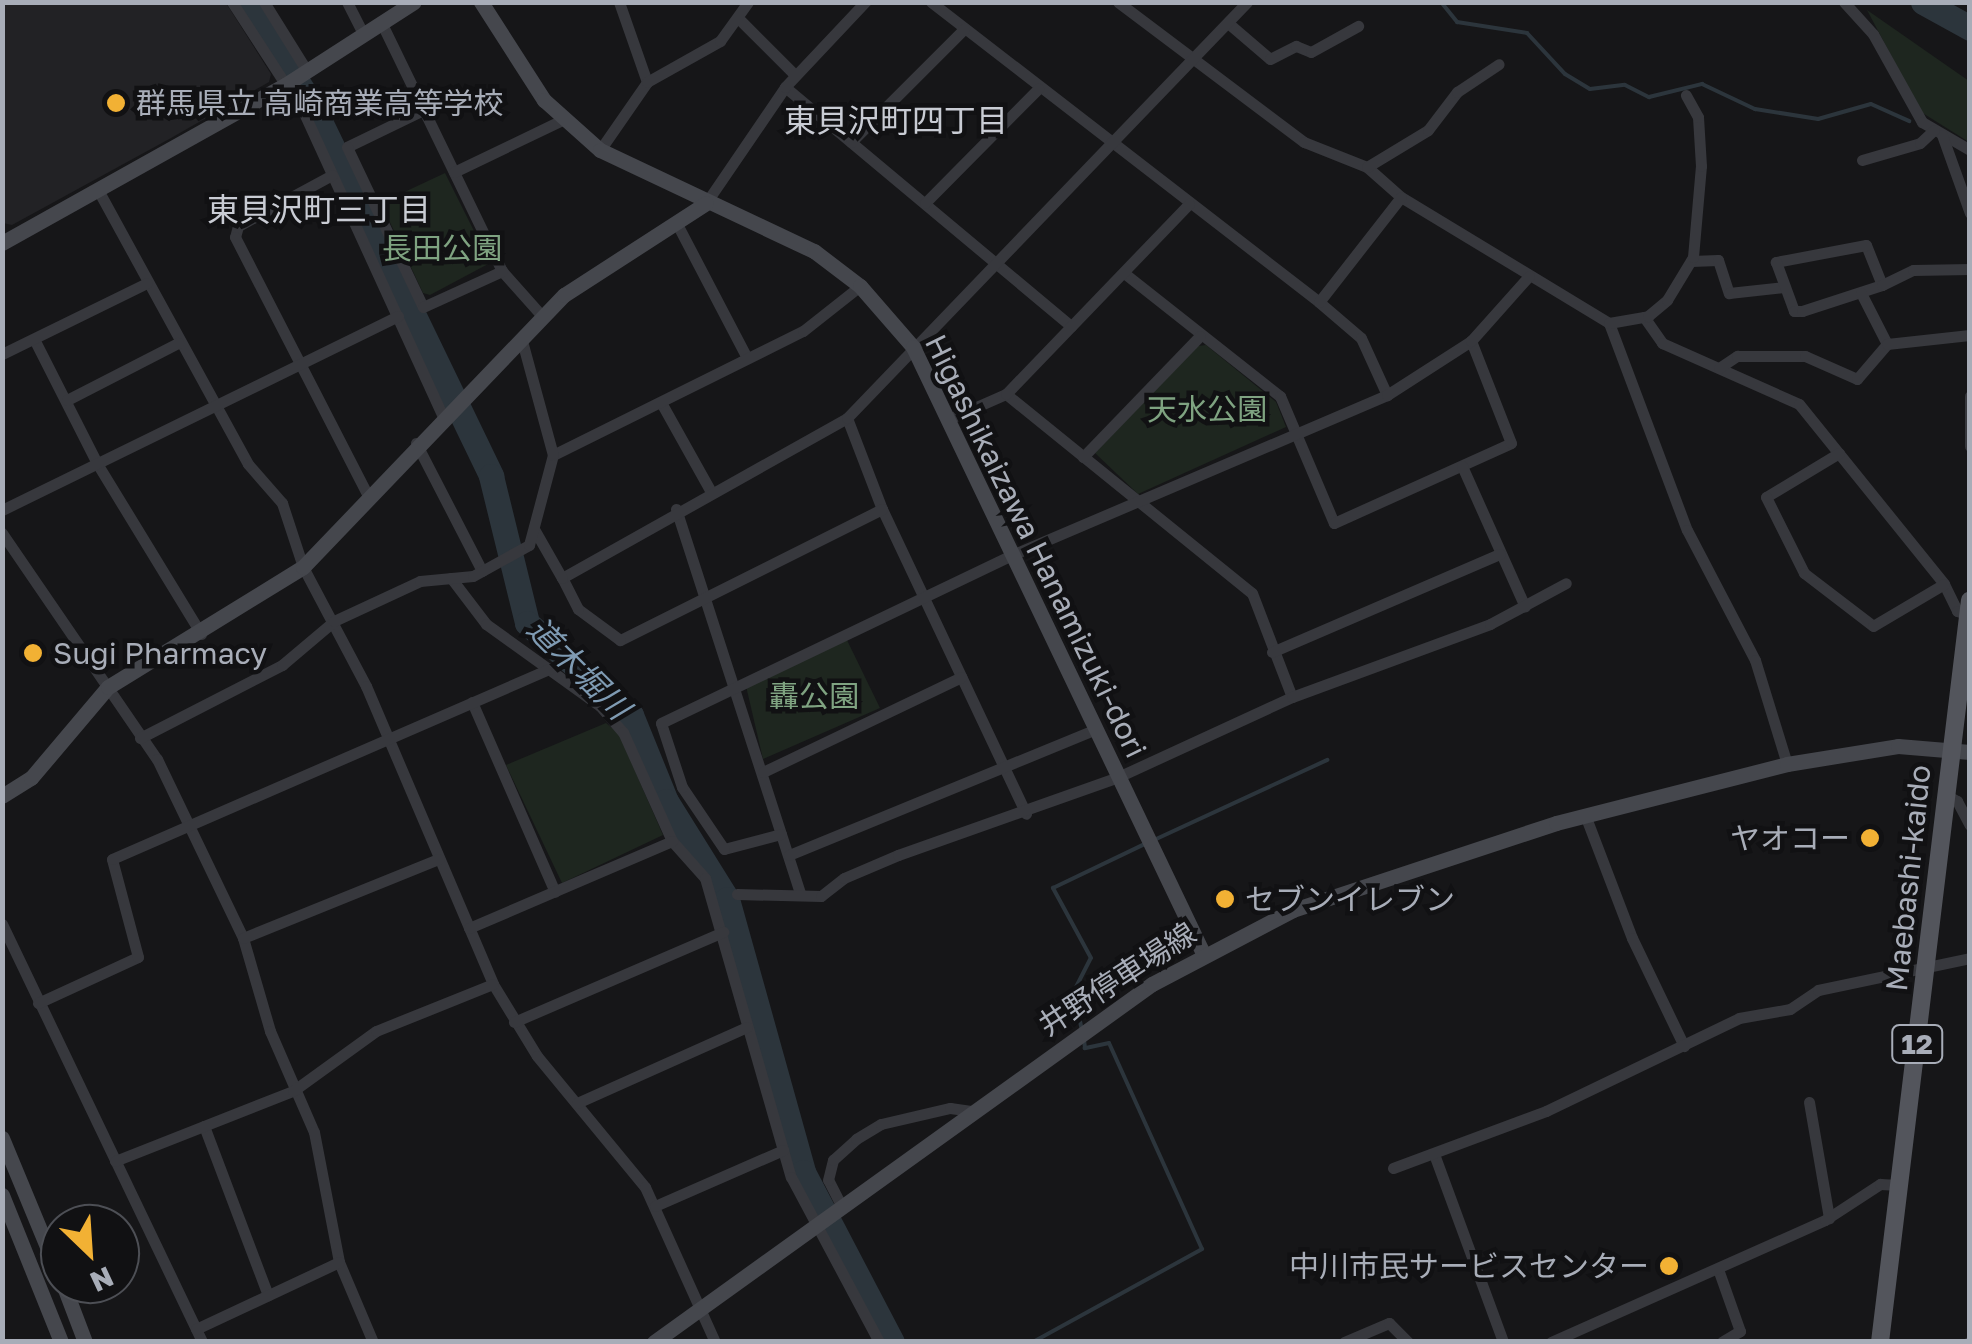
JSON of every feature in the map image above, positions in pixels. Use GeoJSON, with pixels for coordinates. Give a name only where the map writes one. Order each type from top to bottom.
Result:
{"type":"FeatureCollection","features":[{"type":"Feature","properties":{"kind":"main road","name":"Maebashi-kaido"},"geometry":{"type":"LineString","coordinates":[[1881,1332],[1928,963],[1949,746],[1969,610]]}},
{"type":"Feature","properties":{"kind":"street"},"geometry":{"type":"LineString","coordinates":[[232,2],[286,84],[444,413]]}},
{"type":"Feature","properties":{"kind":"street"},"geometry":{"type":"LineString","coordinates":[[264,2],[308,72]]}},
{"type":"Feature","properties":{"kind":"street"},"geometry":{"type":"LineString","coordinates":[[347,2],[364,35]]}},
{"type":"Feature","properties":{"kind":"street"},"geometry":{"type":"LineString","coordinates":[[2,243],[308,72],[414,2]]}},
{"type":"Feature","properties":{"kind":"street","name":"Higashikaizawa Hanamizuki-dori"},"geometry":{"type":"LineString","coordinates":[[481,2],[520,71],[562,120],[600,150],[814,251],[860,286],[912,347],[1203,953]]}},
{"type":"Feature","properties":{"kind":"street"},"geometry":{"type":"LineString","coordinates":[[618,2],[647,82]]}},
{"type":"Feature","properties":{"kind":"street"},"geometry":{"type":"LineString","coordinates":[[600,150],[647,82],[720,40],[740,20],[748,2]]}},
{"type":"Feature","properties":{"kind":"street"},"geometry":{"type":"LineString","coordinates":[[3,795],[31,778],[108,687],[201,634],[304,567],[444,413],[564,295],[706,203],[785,87],[865,2]]}},
{"type":"Feature","properties":{"kind":"street"},"geometry":{"type":"LineString","coordinates":[[931,2],[1361,338],[1387,395]]}},
{"type":"Feature","properties":{"kind":"street"},"geometry":{"type":"LineString","coordinates":[[1118,2],[1304,142],[1367,167],[1401,197],[1609,323],[1687,530],[1755,660],[1787,764]]}},
{"type":"Feature","properties":{"kind":"street"},"geometry":{"type":"LineString","coordinates":[[562,578],[676,508],[846,418],[1248,2]]}},
{"type":"Feature","properties":{"kind":"street"},"geometry":{"type":"LineString","coordinates":[[1844,2],[1873,34],[1910,107],[1938,132],[1970,150]]}},
{"type":"Feature","properties":{"kind":"street"},"geometry":{"type":"LineString","coordinates":[[740,20],[795,75]]}},
{"type":"Feature","properties":{"kind":"street"},"geometry":{"type":"LineString","coordinates":[[1228,22],[1270,59],[1296,46],[1312,52],[1358,26]]}},
{"type":"Feature","properties":{"kind":"street"},"geometry":{"type":"LineString","coordinates":[[382,24],[502,271],[543,317]]}},
{"type":"Feature","properties":{"kind":"street"},"geometry":{"type":"LineString","coordinates":[[851,142],[964,29]]}},
{"type":"Feature","properties":{"kind":"street"},"geometry":{"type":"LineString","coordinates":[[1367,167],[1428,130],[1457,92],[1499,64]]}},
{"type":"Feature","properties":{"kind":"street"},"geometry":{"type":"LineString","coordinates":[[785,87],[1072,326]]}},
{"type":"Feature","properties":{"kind":"street"},"geometry":{"type":"LineString","coordinates":[[926,203],[1038,88]]}},
{"type":"Feature","properties":{"kind":"street"},"geometry":{"type":"LineString","coordinates":[[1609,323],[1644,317],[1667,300],[1691,260],[1700,166],[1698,117],[1686,94]]}},
{"type":"Feature","properties":{"kind":"street"},"geometry":{"type":"LineString","coordinates":[[421,111],[347,147],[423,306],[502,271]]}},
{"type":"Feature","properties":{"kind":"street"},"geometry":{"type":"LineString","coordinates":[[454,172],[562,120]]}},
{"type":"Feature","properties":{"kind":"street"},"geometry":{"type":"LineString","coordinates":[[1862,160],[1920,143],[1938,132]]}},
{"type":"Feature","properties":{"kind":"street"},"geometry":{"type":"LineString","coordinates":[[1938,132],[1970,213]]}},
{"type":"Feature","properties":{"kind":"street"},"geometry":{"type":"LineString","coordinates":[[332,176],[238,226],[235,237],[367,494]]}},
{"type":"Feature","properties":{"kind":"street"},"geometry":{"type":"LineString","coordinates":[[98,190],[178,343],[248,464],[282,503],[304,567],[334,621],[492,984],[514,1022],[655,1206],[716,1342]]}},
{"type":"Feature","properties":{"kind":"street"},"geometry":{"type":"LineString","coordinates":[[1319,302],[1401,197]]}},
{"type":"Feature","properties":{"kind":"street"},"geometry":{"type":"LineString","coordinates":[[948,419],[1006,394],[1189,204]]}},
{"type":"Feature","properties":{"kind":"street"},"geometry":{"type":"LineString","coordinates":[[677,224],[747,358]]}},
{"type":"Feature","properties":{"kind":"street"},"geometry":{"type":"LineString","coordinates":[[1882,285],[1866,245],[1776,262],[1794,311],[1882,285],[1927,267],[1970,269]]}},
{"type":"Feature","properties":{"kind":"street"},"geometry":{"type":"LineString","coordinates":[[1691,260],[1718,260],[1728,293],[1784,287]]}},
{"type":"Feature","properties":{"kind":"street"},"geometry":{"type":"LineString","coordinates":[[1124,273],[1280,396],[1334,523],[1512,443],[1472,341]]}},
{"type":"Feature","properties":{"kind":"street"},"geometry":{"type":"LineString","coordinates":[[781,834],[724,850],[682,787],[660,728],[732,686],[1012,555],[1387,395],[1472,341],[1529,276]]}},
{"type":"Feature","properties":{"kind":"street"},"geometry":{"type":"LineString","coordinates":[[2,354],[147,283]]}},
{"type":"Feature","properties":{"kind":"street"},"geometry":{"type":"LineString","coordinates":[[552,455],[663,406],[802,331],[860,286]]}},
{"type":"Feature","properties":{"kind":"street"},"geometry":{"type":"LineString","coordinates":[[1860,292],[1887,344]]}},
{"type":"Feature","properties":{"kind":"street"},"geometry":{"type":"LineString","coordinates":[[2,510],[398,316]]}},
{"type":"Feature","properties":{"kind":"street"},"geometry":{"type":"LineString","coordinates":[[1644,317],[1662,343],[1783,392],[1839,453],[1944,584],[1958,611],[1969,610]]}},
{"type":"Feature","properties":{"kind":"street"},"geometry":{"type":"LineString","coordinates":[[1083,457],[1200,336]]}},
{"type":"Feature","properties":{"kind":"street"},"geometry":{"type":"LineString","coordinates":[[1719,368],[1737,356],[1804,356],[1857,379],[1887,344],[1970,336]]}},
{"type":"Feature","properties":{"kind":"street"},"geometry":{"type":"LineString","coordinates":[[140,738],[282,665],[334,621],[420,581],[482,571],[516,556],[529,545],[552,455],[521,337]]}},
{"type":"Feature","properties":{"kind":"street"},"geometry":{"type":"LineString","coordinates":[[34,339],[98,465],[201,634]]}},
{"type":"Feature","properties":{"kind":"street"},"geometry":{"type":"LineString","coordinates":[[67,400],[178,343]]}},
{"type":"Feature","properties":{"kind":"street"},"geometry":{"type":"LineString","coordinates":[[1006,394],[1134,502],[1252,592],[1292,696]]}},
{"type":"Feature","properties":{"kind":"street"},"geometry":{"type":"LineString","coordinates":[[1970,396],[1970,446]]}},
{"type":"Feature","properties":{"kind":"street"},"geometry":{"type":"LineString","coordinates":[[663,406],[710,490]]}},
{"type":"Feature","properties":{"kind":"street"},"geometry":{"type":"LineString","coordinates":[[846,418],[882,509],[1026,814]]}},
{"type":"Feature","properties":{"kind":"street"},"geometry":{"type":"LineString","coordinates":[[416,443],[482,571]]}},
{"type":"Feature","properties":{"kind":"street"},"geometry":{"type":"LineString","coordinates":[[1839,453],[1766,497],[1804,573],[1873,626],[1944,584]]}},
{"type":"Feature","properties":{"kind":"street"},"geometry":{"type":"LineString","coordinates":[[1462,466],[1525,607]]}},
{"type":"Feature","properties":{"kind":"street"},"geometry":{"type":"LineString","coordinates":[[676,508],[800,894]]}},
{"type":"Feature","properties":{"kind":"street"},"geometry":{"type":"LineString","coordinates":[[534,528],[578,609],[620,640],[705,594],[882,509]]}},
{"type":"Feature","properties":{"kind":"street"},"geometry":{"type":"LineString","coordinates":[[2,533],[140,738],[190,826],[242,938],[292,1092],[314,1132],[339,1262],[372,1342]]}},
{"type":"Feature","properties":{"kind":"street"},"geometry":{"type":"LineString","coordinates":[[1272,652],[1500,554]]}},
{"type":"Feature","properties":{"kind":"street"},"geometry":{"type":"LineString","coordinates":[[451,578],[486,624],[551,668],[623,732],[672,840],[705,878],[782,1150],[802,1204],[817,1223],[879,1342]]}},
{"type":"Feature","properties":{"kind":"street"},"geometry":{"type":"LineString","coordinates":[[737,894],[822,896],[844,878],[898,854],[1026,814],[1118,777],[1292,696],[1525,607],[1566,584]]}},
{"type":"Feature","properties":{"kind":"street"},"geometry":{"type":"LineString","coordinates":[[38,1003],[138,956],[112,859],[551,668]]}},
{"type":"Feature","properties":{"kind":"street"},"geometry":{"type":"LineString","coordinates":[[762,772],[962,677]]}},
{"type":"Feature","properties":{"kind":"street"},"geometry":{"type":"LineString","coordinates":[[472,702],[555,892]]}},
{"type":"Feature","properties":{"kind":"street"},"geometry":{"type":"LineString","coordinates":[[789,855],[1096,729]]}},
{"type":"Feature","properties":{"kind":"street"},"geometry":{"type":"LineString","coordinates":[[1949,746],[1970,736]]}},
{"type":"Feature","properties":{"kind":"street","name":"井野停車場線"},"geometry":{"type":"LineString","coordinates":[[654,1342],[971,1112],[1203,953],[1356,886],[1586,815],[1787,764],[1898,746],[1949,746],[1970,752]]}},
{"type":"Feature","properties":{"kind":"street"},"geometry":{"type":"LineString","coordinates":[[1944,794],[1957,801],[1970,825]]}},
{"type":"Feature","properties":{"kind":"street"},"geometry":{"type":"LineString","coordinates":[[1586,815],[1632,938],[1684,1046]]}},
{"type":"Feature","properties":{"kind":"street"},"geometry":{"type":"LineString","coordinates":[[469,928],[672,840]]}},
{"type":"Feature","properties":{"kind":"street"},"geometry":{"type":"LineString","coordinates":[[242,938],[439,859]]}},
{"type":"Feature","properties":{"kind":"street"},"geometry":{"type":"LineString","coordinates":[[2,924],[202,1342]]}},
{"type":"Feature","properties":{"kind":"street"},"geometry":{"type":"LineString","coordinates":[[514,1022],[723,932]]}},
{"type":"Feature","properties":{"kind":"street"},"geometry":{"type":"LineString","coordinates":[[1393,1168],[1546,1111],[1739,1018],[1790,1009],[1818,990],[1884,979],[1928,963],[1970,958]]}},
{"type":"Feature","properties":{"kind":"street"},"geometry":{"type":"LineString","coordinates":[[114,1161],[292,1092],[376,1030],[492,984]]}},
{"type":"Feature","properties":{"kind":"street"},"geometry":{"type":"LineString","coordinates":[[577,1103],[747,1027]]}},
{"type":"Feature","properties":{"kind":"street"},"geometry":{"type":"LineString","coordinates":[[1808,1102],[1829,1218]]}},
{"type":"Feature","properties":{"kind":"street"},"geometry":{"type":"LineString","coordinates":[[842,1207],[828,1180],[833,1160],[856,1139],[882,1124],[950,1108],[971,1112]]}},
{"type":"Feature","properties":{"kind":"street"},"geometry":{"type":"LineString","coordinates":[[204,1126],[268,1295]]}},
{"type":"Feature","properties":{"kind":"street"},"geometry":{"type":"LineString","coordinates":[[2,1138],[40,1230]]}},
{"type":"Feature","properties":{"kind":"street"},"geometry":{"type":"LineString","coordinates":[[655,1206],[782,1150]]}},
{"type":"Feature","properties":{"kind":"street"},"geometry":{"type":"LineString","coordinates":[[1434,1154],[1503,1342]]}},
{"type":"Feature","properties":{"kind":"street"},"geometry":{"type":"LineString","coordinates":[[1551,1342],[1829,1218],[1880,1184],[1899,1185]]}},
{"type":"Feature","properties":{"kind":"street"},"geometry":{"type":"LineString","coordinates":[[2,1195],[61,1342]]}},
{"type":"Feature","properties":{"kind":"street"},"geometry":{"type":"LineString","coordinates":[[196,1329],[339,1262]]}},
{"type":"Feature","properties":{"kind":"street"},"geometry":{"type":"LineString","coordinates":[[1718,1269],[1740,1331],[1722,1342]]}},
{"type":"Feature","properties":{"kind":"street"},"geometry":{"type":"LineString","coordinates":[[70,1304],[85,1342]]}},
{"type":"Feature","properties":{"kind":"street"},"geometry":{"type":"LineString","coordinates":[[1344,1342],[1394,1323],[1408,1342]]}},
{"type":"Feature","properties":{"kind":"street"},"geometry":{"type":"LineString","coordinates":[[1881,1332],[1892,1342]]}},
{"type":"Feature","properties":{"kind":"shaded area","name":"群馬県立 高崎商業高等学校"},"geometry":{"type":"Polygon","coordinates":[[[3,3],[226,3],[271,74],[269,82],[12,225],[3,223],[3,3]]]}},
{"type":"Feature","properties":{"kind":"green space"},"geometry":{"type":"Polygon","coordinates":[[[1867,10],[1969,81],[1969,142],[1921,112],[1867,10]]]}},
{"type":"Feature","properties":{"kind":"green space","name":"長田公園"},"geometry":{"type":"Polygon","coordinates":[[[445,173],[490,263],[430,295],[423,293],[381,203],[445,173]]]}},
{"type":"Feature","properties":{"kind":"green space","name":"天水公園"},"geometry":{"type":"Polygon","coordinates":[[[1206,345],[1276,402],[1286,427],[1138,494],[1095,453],[1198,346],[1206,345]]]}},
{"type":"Feature","properties":{"kind":"green space","name":"轟公園"},"geometry":{"type":"Polygon","coordinates":[[[846,638],[880,708],[763,759],[746,686],[846,638]]]}},
{"type":"Feature","properties":{"kind":"green space"},"geometry":{"type":"Polygon","coordinates":[[[606,723],[619,734],[663,835],[562,883],[506,765],[606,723]]]}},
{"type":"Feature","properties":{"kind":"waterway","name":"道木堀川"},"geometry":{"type":"LineString","coordinates":[[248,2],[313,107],[491,476],[527,623],[631,715],[666,801],[727,899],[803,1172],[892,1342]]}},
{"type":"Feature","properties":{"kind":"waterway"},"geometry":{"type":"LineString","coordinates":[[1441,2],[1457,22],[1527,33],[1565,74],[1590,89],[1625,85],[1649,97],[1702,84],[1755,109],[1818,119],[1871,104],[1909,121]]}},
{"type":"Feature","properties":{"kind":"waterway"},"geometry":{"type":"LineString","coordinates":[[1923,2],[1970,28]]}},
{"type":"Feature","properties":{"kind":"waterway"},"geometry":{"type":"LineString","coordinates":[[1154,840],[1327,760]]}},
{"type":"Feature","properties":{"kind":"waterway"},"geometry":{"type":"LineString","coordinates":[[1082,1031],[1074,991],[1091,958],[1053,888],[1145,844]]}},
{"type":"Feature","properties":{"kind":"waterway"},"geometry":{"type":"LineString","coordinates":[[1033,1342],[1202,1249],[1109,1043],[1085,1048],[1084,1040]]}},
{"type":"Feature","properties":{"kind":"place","name":"群馬県立 高崎商業高等学校"},"geometry":{"type":"Point","coordinates":[116,103]}},
{"type":"Feature","properties":{"kind":"place","name":"Sugi Pharmacy"},"geometry":{"type":"Point","coordinates":[33,653]}},
{"type":"Feature","properties":{"kind":"place","name":"ヤオコー"},"geometry":{"type":"Point","coordinates":[1870,838]}},
{"type":"Feature","properties":{"kind":"place","name":"セブンイレブン"},"geometry":{"type":"Point","coordinates":[1225,899]}},
{"type":"Feature","properties":{"kind":"place","name":"中川市民サービスセンター"},"geometry":{"type":"Point","coordinates":[1669,1266]}},
{"type":"Feature","properties":{"kind":"district","name":"東貝沢町四丁目"},"geometry":{"type":"Point","coordinates":[896,120]}},
{"type":"Feature","properties":{"kind":"district","name":"東貝沢町三丁目"},"geometry":{"type":"Point","coordinates":[319,209]}}]}
